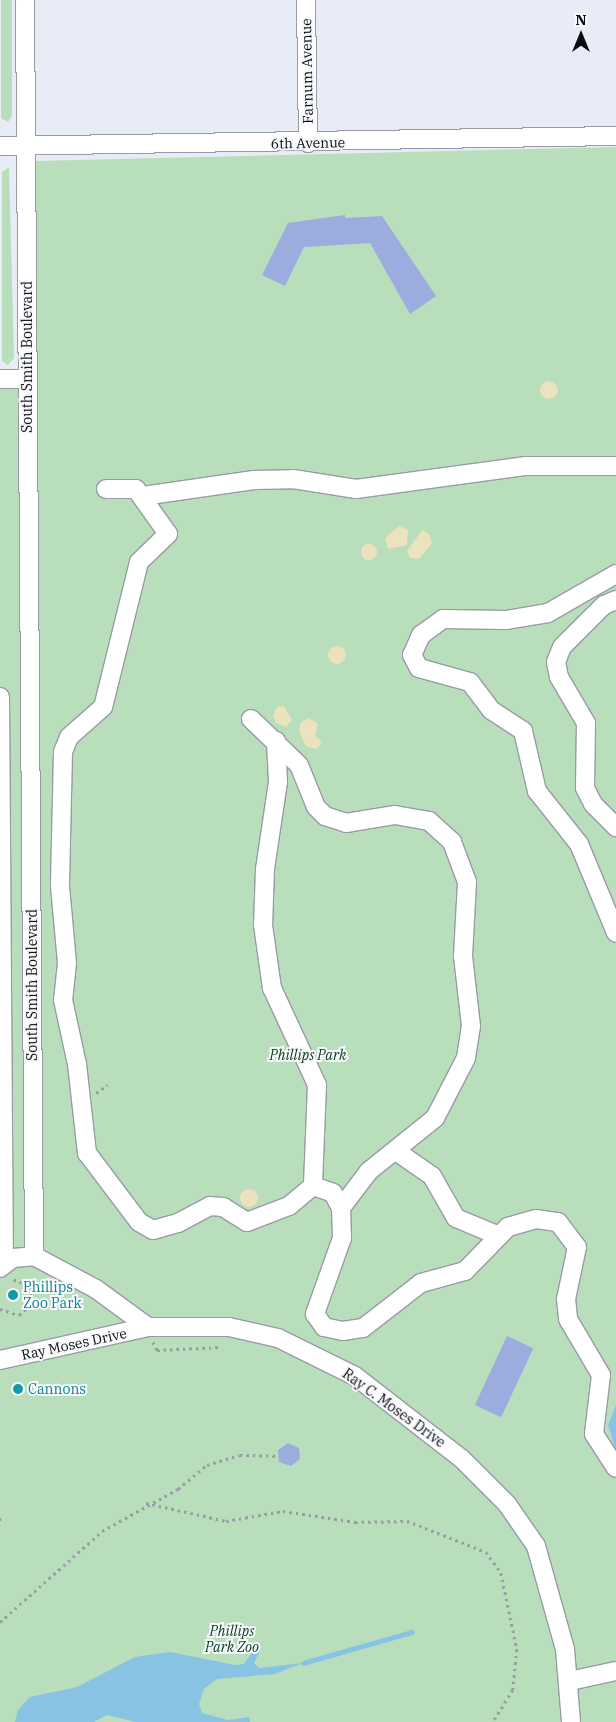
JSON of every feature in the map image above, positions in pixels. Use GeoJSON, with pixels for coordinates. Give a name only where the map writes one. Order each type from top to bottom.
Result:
{"type":"FeatureCollection","features":[{"type":"Feature","properties":{"kind":"street","name":"South Smith Boulevard"},"geometry":{"type":"LineString","coordinates":[[25,0],[34,1256]]}},
{"type":"Feature","properties":{"kind":"street","name":"Farnum Avenue"},"geometry":{"type":"LineString","coordinates":[[306,0],[308,143]]}},
{"type":"Feature","properties":{"kind":"street","name":"6th Avenue"},"geometry":{"type":"LineString","coordinates":[[0,146],[308,143],[616,136]]}},
{"type":"Feature","properties":{"kind":"street"},"geometry":{"type":"LineString","coordinates":[[0,379],[27,379]]}},
{"type":"Feature","properties":{"kind":"street"},"geometry":{"type":"LineString","coordinates":[[143,496],[254,480],[293,480],[356,489],[526,466],[616,466]]}},
{"type":"Feature","properties":{"kind":"street"},"geometry":{"type":"LineString","coordinates":[[106,489],[130,486],[143,496],[168,534],[139,562],[103,707],[69,737],[63,752],[60,886],[67,963],[63,1000],[77,1064],[83,1140],[113,1192],[139,1222],[153,1230],[217,1205],[247,1222],[257,1221],[289,1206],[312,1186],[317,1085],[272,988],[263,925],[265,869],[278,782],[276,742]]}},
{"type":"Feature","properties":{"kind":"street"},"geometry":{"type":"LineString","coordinates":[[616,574],[548,612],[506,620],[443,619],[420,635],[412,656],[418,668],[470,682],[491,710],[522,731],[537,791],[579,844],[616,933]]}},
{"type":"Feature","properties":{"kind":"street"},"geometry":{"type":"LineString","coordinates":[[616,600],[604,605],[562,647],[556,662],[559,676],[586,723],[585,788],[593,804],[616,827]]}},
{"type":"Feature","properties":{"kind":"street","name":"South Smith Boulevard"},"geometry":{"type":"LineString","coordinates":[[0,696],[3,1271]]}},
{"type":"Feature","properties":{"kind":"street"},"geometry":{"type":"LineString","coordinates":[[0,715],[30,715]]}},
{"type":"Feature","properties":{"kind":"street"},"geometry":{"type":"LineString","coordinates":[[251,719],[276,742],[304,774],[316,807],[325,816],[346,823],[395,815],[429,821],[452,842],[464,868],[464,962],[471,1026],[466,1058],[444,1106],[396,1151],[360,1180],[341,1208]]}},
{"type":"Feature","properties":{"kind":"street"},"geometry":{"type":"LineString","coordinates":[[2,1117],[33,1118]]}},
{"type":"Feature","properties":{"kind":"street"},"geometry":{"type":"LineString","coordinates":[[396,1151],[432,1176],[456,1218],[499,1236]]}},
{"type":"Feature","properties":{"kind":"street"},"geometry":{"type":"LineString","coordinates":[[312,1186],[333,1193],[341,1208],[342,1238],[314,1314],[317,1322],[333,1330],[363,1328],[412,1288],[465,1271],[499,1236],[524,1220],[548,1218],[558,1222],[574,1240],[577,1254],[566,1309],[572,1329],[598,1368],[594,1434],[616,1468]]}},
{"type":"Feature","properties":{"kind":"street"},"geometry":{"type":"LineString","coordinates":[[3,1271],[34,1256],[96,1288],[150,1334]]}},
{"type":"Feature","properties":{"kind":"street","name":"Ray C. Moses Drive"},"geometry":{"type":"LineString","coordinates":[[150,1334],[229,1327],[306,1350],[355,1376],[462,1459],[508,1504],[536,1546],[553,1596],[570,1681],[571,1722]]}},
{"type":"Feature","properties":{"kind":"street","name":"Ray Moses Drive"},"geometry":{"type":"LineString","coordinates":[[0,1360],[150,1334]]}},
{"type":"Feature","properties":{"kind":"street"},"geometry":{"type":"LineString","coordinates":[[570,1681],[616,1671]]}},
{"type":"Feature","properties":{"kind":"path"},"geometry":{"type":"LineString","coordinates":[[0,1309],[19,1315],[32,1303],[28,1285],[3,1271]]}},
{"type":"Feature","properties":{"kind":"path"},"geometry":{"type":"LineString","coordinates":[[150,1334],[157,1350],[222,1347]]}},
{"type":"Feature","properties":{"kind":"path"},"geometry":{"type":"LineString","coordinates":[[0,1622],[79,1549],[146,1503],[178,1489],[220,1458],[279,1456]]}},
{"type":"Feature","properties":{"kind":"path"},"geometry":{"type":"LineString","coordinates":[[146,1503],[226,1521],[284,1511],[355,1522],[396,1520],[486,1552],[501,1573],[517,1649],[513,1690],[493,1722]]}},
{"type":"Feature","properties":{"kind":"path"},"geometry":{"type":"LineString","coordinates":[[0,1518],[0,1525]]}},
{"type":"Feature","properties":{"kind":"green space"},"geometry":{"type":"Polygon","coordinates":[[[1,0],[12,0],[12,116],[8,122],[1,118],[1,0]]]}},
{"type":"Feature","properties":{"kind":"green space","name":"Phillips Park"},"geometry":{"type":"Polygon","coordinates":[[[616,147],[616,1722],[0,1722],[0,388],[32,388],[35,161],[616,147]]]}},
{"type":"Feature","properties":{"kind":"green space"},"geometry":{"type":"Polygon","coordinates":[[[9,167],[14,358],[8,365],[2,361],[2,172],[9,167]]]}},
{"type":"Feature","properties":{"kind":"sand"},"geometry":{"type":"Polygon","coordinates":[[[549,381],[557,386],[558,390],[553,398],[549,399],[541,394],[540,390],[545,382],[549,381]]]}},
{"type":"Feature","properties":{"kind":"sand"},"geometry":{"type":"Polygon","coordinates":[[[399,526],[408,530],[407,545],[388,549],[385,538],[399,526]]]}},
{"type":"Feature","properties":{"kind":"sand"},"geometry":{"type":"Polygon","coordinates":[[[422,530],[429,534],[432,543],[419,559],[410,558],[407,551],[422,530]]]}},
{"type":"Feature","properties":{"kind":"sand"},"geometry":{"type":"Polygon","coordinates":[[[366,544],[372,544],[377,549],[375,558],[366,560],[361,555],[361,549],[366,544]]]}},
{"type":"Feature","properties":{"kind":"sand"},"geometry":{"type":"Polygon","coordinates":[[[337,646],[343,649],[346,655],[343,661],[337,664],[331,661],[328,655],[331,649],[337,646]]]}},
{"type":"Feature","properties":{"kind":"sand"},"geometry":{"type":"Polygon","coordinates":[[[284,706],[292,720],[286,727],[276,723],[273,715],[277,707],[284,706]]]}},
{"type":"Feature","properties":{"kind":"sand"},"geometry":{"type":"Polygon","coordinates":[[[309,718],[318,724],[315,736],[322,742],[317,749],[306,746],[299,731],[301,722],[309,718]]]}},
{"type":"Feature","properties":{"kind":"sand"},"geometry":{"type":"Polygon","coordinates":[[[249,1189],[257,1194],[258,1198],[253,1206],[249,1207],[241,1202],[240,1198],[245,1190],[249,1189]]]}},
{"type":"Feature","properties":{"kind":"water"},"geometry":{"type":"Polygon","coordinates":[[[616,1405],[616,1451],[608,1425],[616,1405]]]}},
{"type":"Feature","properties":{"kind":"water"},"geometry":{"type":"Polygon","coordinates":[[[255,1648],[260,1651],[254,1663],[259,1668],[303,1663],[275,1674],[217,1679],[204,1689],[199,1704],[202,1713],[228,1720],[249,1717],[250,1722],[136,1722],[107,1715],[94,1722],[15,1722],[18,1710],[30,1697],[77,1687],[135,1657],[170,1652],[235,1665],[244,1664],[255,1648]]]}},
{"type":"Feature","properties":{"kind":"building"},"geometry":{"type":"Polygon","coordinates":[[[345,215],[345,218],[382,216],[436,296],[410,314],[370,243],[304,247],[285,286],[262,275],[288,223],[345,215]]]}},
{"type":"Feature","properties":{"kind":"building"},"geometry":{"type":"Polygon","coordinates":[[[507,1336],[533,1348],[501,1417],[475,1405],[507,1336]]]}},
{"type":"Feature","properties":{"kind":"building"},"geometry":{"type":"Polygon","coordinates":[[[288,1443],[299,1448],[300,1459],[291,1466],[279,1462],[278,1450],[288,1443]]]}},
{"type":"Feature","properties":{"kind":"waterway"},"geometry":{"type":"LineString","coordinates":[[303,1663],[412,1632]]}},
{"type":"Feature","properties":{"kind":"place","name":"Phillips Zoo Park"},"geometry":{"type":"Point","coordinates":[13,1295]}},
{"type":"Feature","properties":{"kind":"place","name":"Cannons"},"geometry":{"type":"Point","coordinates":[18,1389]}},
{"type":"Feature","properties":{"kind":"park label","name":"Phillips Park Zoo"},"geometry":{"type":"Point","coordinates":[232,1639]}}]}
